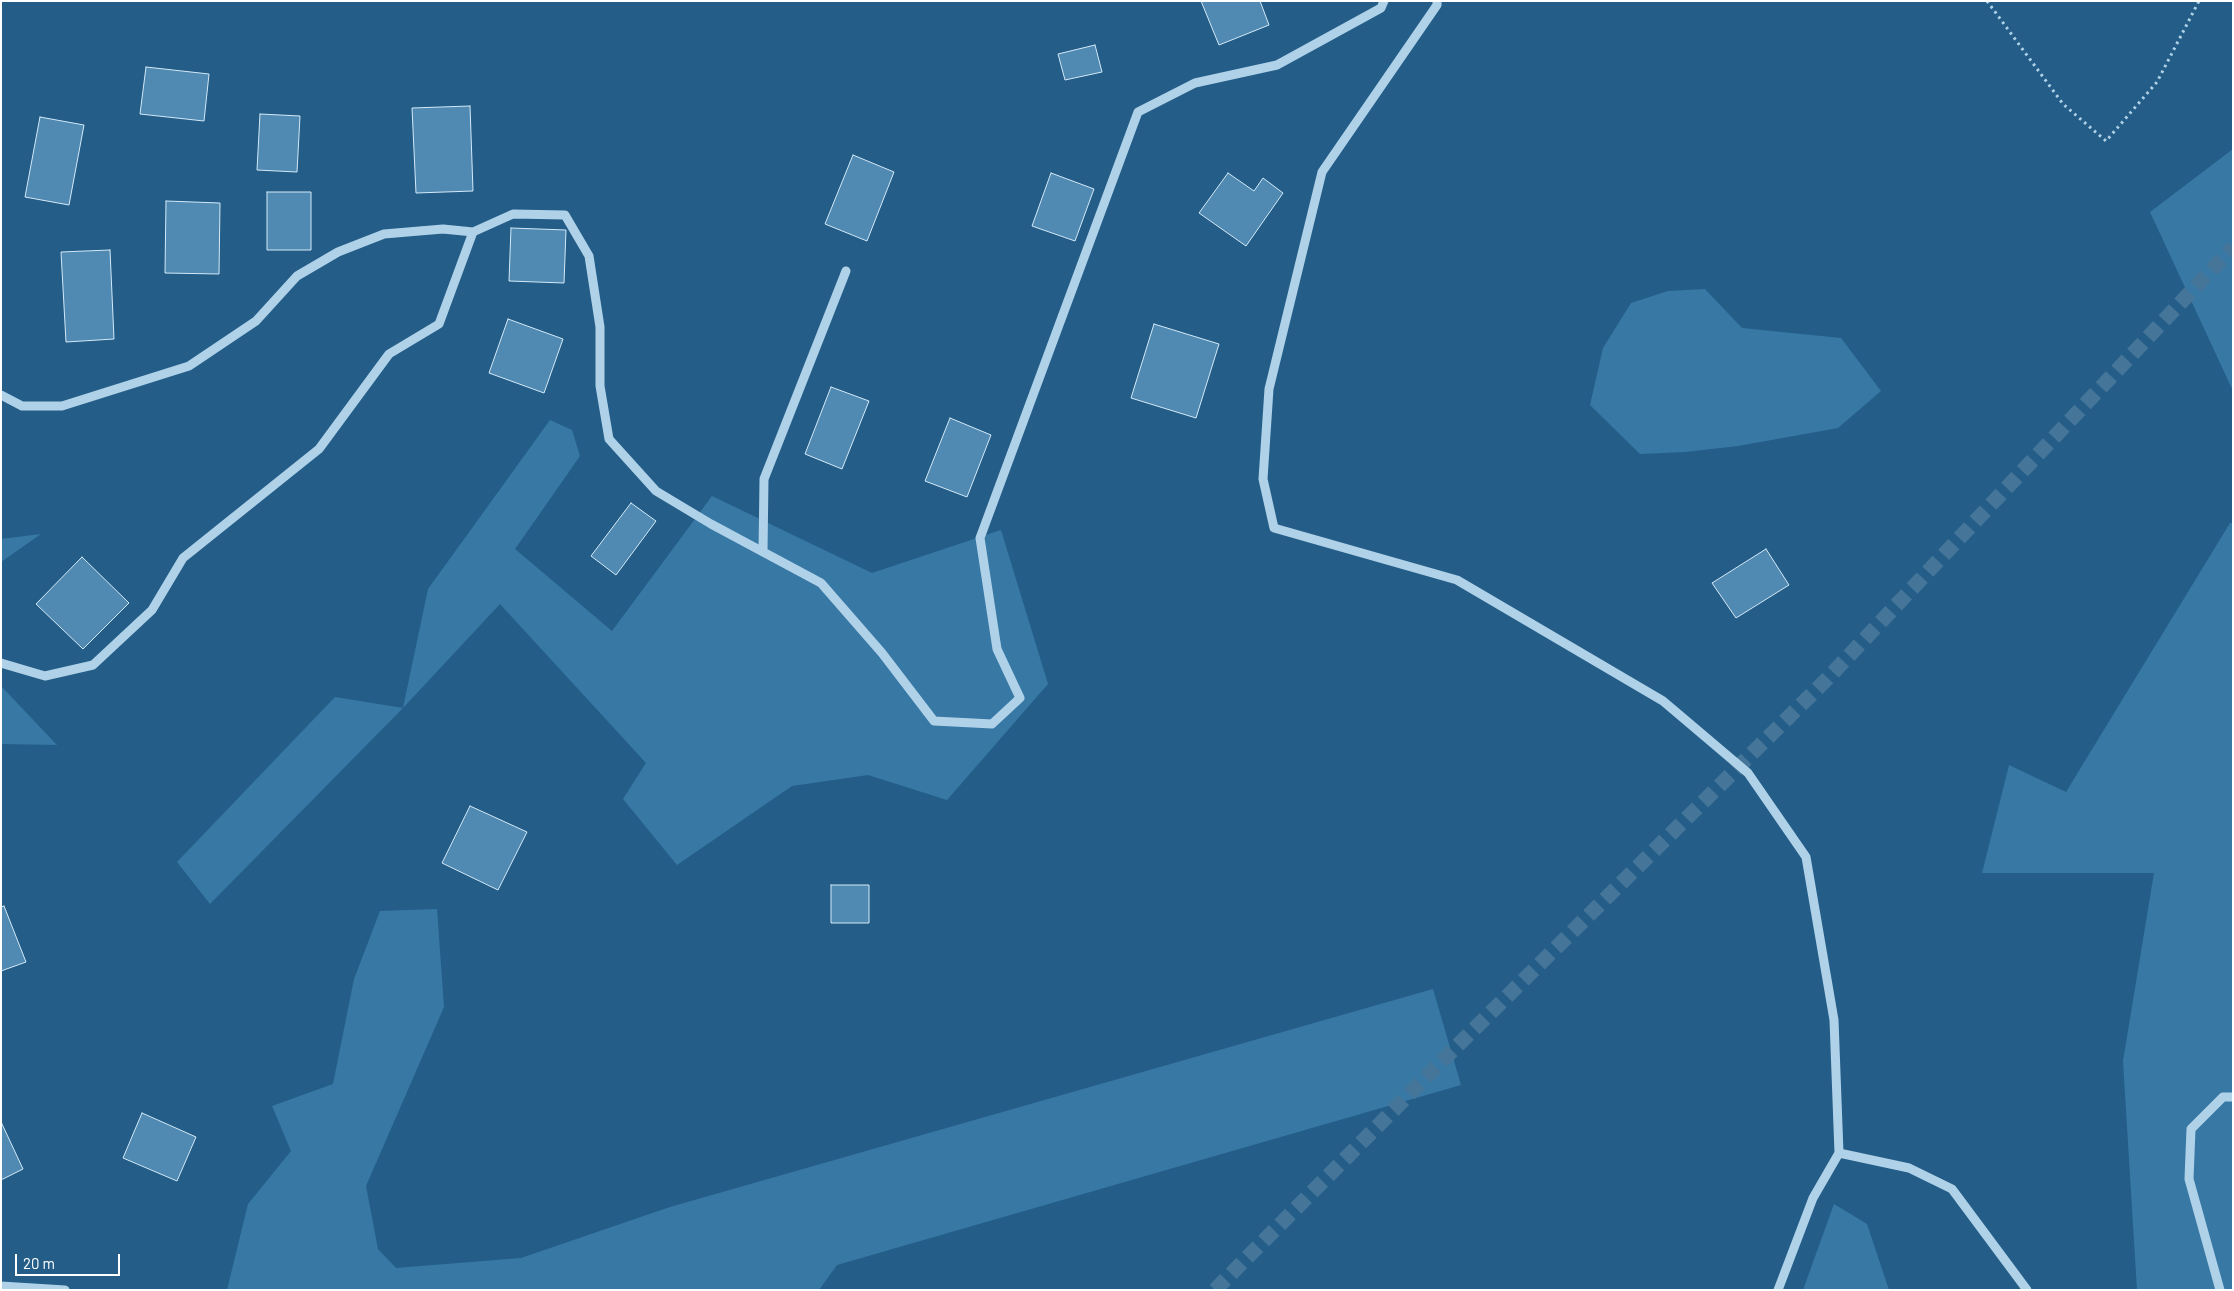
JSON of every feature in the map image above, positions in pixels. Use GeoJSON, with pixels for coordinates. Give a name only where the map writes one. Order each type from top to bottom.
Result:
{"type":"FeatureCollection","features":[{"type":"Feature","properties":{"kind":"street"},"geometry":{"type":"LineString","coordinates":[[1,395],[22,406],[62,406],[189,366],[256,321],[297,276],[338,252],[384,234],[443,229],[473,232],[513,214],[565,215],[589,256],[600,327],[600,386],[610,440],[656,491],[821,583],[882,653],[934,721],[992,724],[1020,698],[997,650],[980,538],[1138,112],[1195,83],[1277,65],[1381,8],[1384,1]]}},
{"type":"Feature","properties":{"kind":"street"},"geometry":{"type":"LineString","coordinates":[[1438,1],[1322,172],[1269,389],[1263,479],[1274,528],[1457,580],[1663,702],[1748,773],[1806,857],[1834,1020],[1839,1153],[1813,1198],[1778,1290]]}},
{"type":"Feature","properties":{"kind":"street"},"geometry":{"type":"LineString","coordinates":[[1,663],[45,676],[93,665],[152,610],[184,558],[319,449],[389,354],[439,324],[473,232]]}},
{"type":"Feature","properties":{"kind":"street"},"geometry":{"type":"LineString","coordinates":[[763,552],[764,479],[846,271]]}},
{"type":"Feature","properties":{"kind":"street"},"geometry":{"type":"LineString","coordinates":[[2220,1290],[2189,1179],[2191,1129],[2223,1097],[2233,1097]]}},
{"type":"Feature","properties":{"kind":"street"},"geometry":{"type":"LineString","coordinates":[[1839,1153],[1909,1168],[1952,1189],[2027,1290]]}},
{"type":"Feature","properties":{"kind":"street"},"geometry":{"type":"LineString","coordinates":[[1,1286],[65,1290]]}},
{"type":"Feature","properties":{"kind":"path"},"geometry":{"type":"LineString","coordinates":[[1987,1],[2062,104],[2106,141],[2157,82],[2199,1]]}},
{"type":"Feature","properties":{"kind":"shaded area"},"geometry":{"type":"Polygon","coordinates":[[[2233,149],[2233,391],[2150,212],[2233,149]]]}},
{"type":"Feature","properties":{"kind":"shaded area"},"geometry":{"type":"Polygon","coordinates":[[[1705,289],[1742,328],[1841,338],[1881,391],[1838,428],[1738,446],[1685,452],[1640,454],[1590,405],[1603,348],[1631,303],[1668,291],[1705,289]]]}},
{"type":"Feature","properties":{"kind":"shaded area"},"geometry":{"type":"Polygon","coordinates":[[[550,420],[572,430],[580,456],[515,549],[612,631],[712,496],[872,573],[1001,530],[1048,684],[947,800],[868,775],[792,786],[677,865],[623,799],[646,763],[500,604],[403,708],[428,589],[550,420]]]}},
{"type":"Feature","properties":{"kind":"shaded area"},"geometry":{"type":"Polygon","coordinates":[[[2230,523],[2233,523],[2233,1290],[2137,1290],[2123,1061],[2154,873],[1982,873],[2009,765],[2066,792],[2230,523]]]}},
{"type":"Feature","properties":{"kind":"shaded area"},"geometry":{"type":"Polygon","coordinates":[[[41,534],[1,562],[1,539],[41,534]]]}},
{"type":"Feature","properties":{"kind":"shaded area"},"geometry":{"type":"Polygon","coordinates":[[[1,686],[57,745],[1,744],[1,686]]]}},
{"type":"Feature","properties":{"kind":"shaded area"},"geometry":{"type":"Polygon","coordinates":[[[335,697],[403,708],[210,904],[177,862],[335,697]]]}},
{"type":"Feature","properties":{"kind":"shaded area"},"geometry":{"type":"Polygon","coordinates":[[[437,909],[444,1007],[366,1186],[378,1249],[396,1268],[521,1258],[670,1207],[1433,989],[1461,1085],[837,1265],[819,1290],[227,1290],[248,1204],[291,1151],[272,1106],[333,1084],[354,979],[380,911],[437,909]]]}},
{"type":"Feature","properties":{"kind":"shaded area"},"geometry":{"type":"Polygon","coordinates":[[[1834,1204],[1867,1224],[1889,1290],[1803,1290],[1834,1204]]]}},
{"type":"Feature","properties":{"kind":"building"},"geometry":{"type":"Polygon","coordinates":[[[1201,1],[1260,1],[1269,25],[1219,45],[1201,1]]]}},
{"type":"Feature","properties":{"kind":"building"},"geometry":{"type":"Polygon","coordinates":[[[1095,45],[1102,72],[1065,80],[1058,54],[1095,45]]]}},
{"type":"Feature","properties":{"kind":"building"},"geometry":{"type":"Polygon","coordinates":[[[146,67],[209,74],[204,121],[140,114],[146,67]]]}},
{"type":"Feature","properties":{"kind":"building"},"geometry":{"type":"Polygon","coordinates":[[[470,106],[473,191],[416,193],[412,108],[470,106]]]}},
{"type":"Feature","properties":{"kind":"building"},"geometry":{"type":"Polygon","coordinates":[[[260,114],[300,116],[297,172],[257,170],[260,114]]]}},
{"type":"Feature","properties":{"kind":"building"},"geometry":{"type":"Polygon","coordinates":[[[40,117],[84,125],[69,205],[25,197],[40,117]]]}},
{"type":"Feature","properties":{"kind":"building"},"geometry":{"type":"Polygon","coordinates":[[[853,155],[894,172],[867,241],[825,224],[853,155]]]}},
{"type":"Feature","properties":{"kind":"building"},"geometry":{"type":"Polygon","coordinates":[[[1051,173],[1094,189],[1075,241],[1032,226],[1051,173]]]}},
{"type":"Feature","properties":{"kind":"building"},"geometry":{"type":"Polygon","coordinates":[[[1228,173],[1254,191],[1263,178],[1283,193],[1246,246],[1199,213],[1228,173]]]}},
{"type":"Feature","properties":{"kind":"building"},"geometry":{"type":"Polygon","coordinates":[[[267,192],[311,192],[311,250],[267,250],[267,192]]]}},
{"type":"Feature","properties":{"kind":"building"},"geometry":{"type":"Polygon","coordinates":[[[166,201],[220,203],[219,274],[165,273],[166,201]]]}},
{"type":"Feature","properties":{"kind":"building"},"geometry":{"type":"Polygon","coordinates":[[[511,228],[566,230],[564,283],[509,281],[511,228]]]}},
{"type":"Feature","properties":{"kind":"building"},"geometry":{"type":"Polygon","coordinates":[[[110,250],[114,339],[66,342],[61,252],[110,250]]]}},
{"type":"Feature","properties":{"kind":"building"},"geometry":{"type":"Polygon","coordinates":[[[508,319],[563,339],[544,393],[489,373],[508,319]]]}},
{"type":"Feature","properties":{"kind":"building"},"geometry":{"type":"Polygon","coordinates":[[[1154,324],[1219,344],[1196,418],[1131,398],[1154,324]]]}},
{"type":"Feature","properties":{"kind":"building"},"geometry":{"type":"Polygon","coordinates":[[[831,387],[869,401],[842,469],[805,454],[831,387]]]}},
{"type":"Feature","properties":{"kind":"building"},"geometry":{"type":"Polygon","coordinates":[[[950,418],[991,435],[967,497],[925,481],[950,418]]]}},
{"type":"Feature","properties":{"kind":"building"},"geometry":{"type":"Polygon","coordinates":[[[631,503],[656,521],[616,575],[591,556],[631,503]]]}},
{"type":"Feature","properties":{"kind":"building"},"geometry":{"type":"Polygon","coordinates":[[[1766,549],[1789,585],[1736,618],[1712,583],[1766,549]]]}},
{"type":"Feature","properties":{"kind":"building"},"geometry":{"type":"Polygon","coordinates":[[[82,557],[129,603],[83,649],[36,604],[82,557]]]}},
{"type":"Feature","properties":{"kind":"building"},"geometry":{"type":"Polygon","coordinates":[[[470,806],[527,832],[498,890],[442,863],[470,806]]]}},
{"type":"Feature","properties":{"kind":"building"},"geometry":{"type":"Polygon","coordinates":[[[831,885],[869,885],[869,923],[831,923],[831,885]]]}},
{"type":"Feature","properties":{"kind":"building"},"geometry":{"type":"Polygon","coordinates":[[[4,906],[26,962],[1,971],[1,907],[4,906]]]}},
{"type":"Feature","properties":{"kind":"building"},"geometry":{"type":"Polygon","coordinates":[[[142,1113],[196,1137],[177,1181],[123,1158],[142,1113]]]}},
{"type":"Feature","properties":{"kind":"building"},"geometry":{"type":"Polygon","coordinates":[[[1,1125],[23,1169],[1,1180],[1,1125]]]}},
{"type":"Feature","properties":{"kind":"tunnel"},"geometry":{"type":"LineString","coordinates":[[1215,1290],[1454,1049],[1827,679],[2233,247]]}}]}
